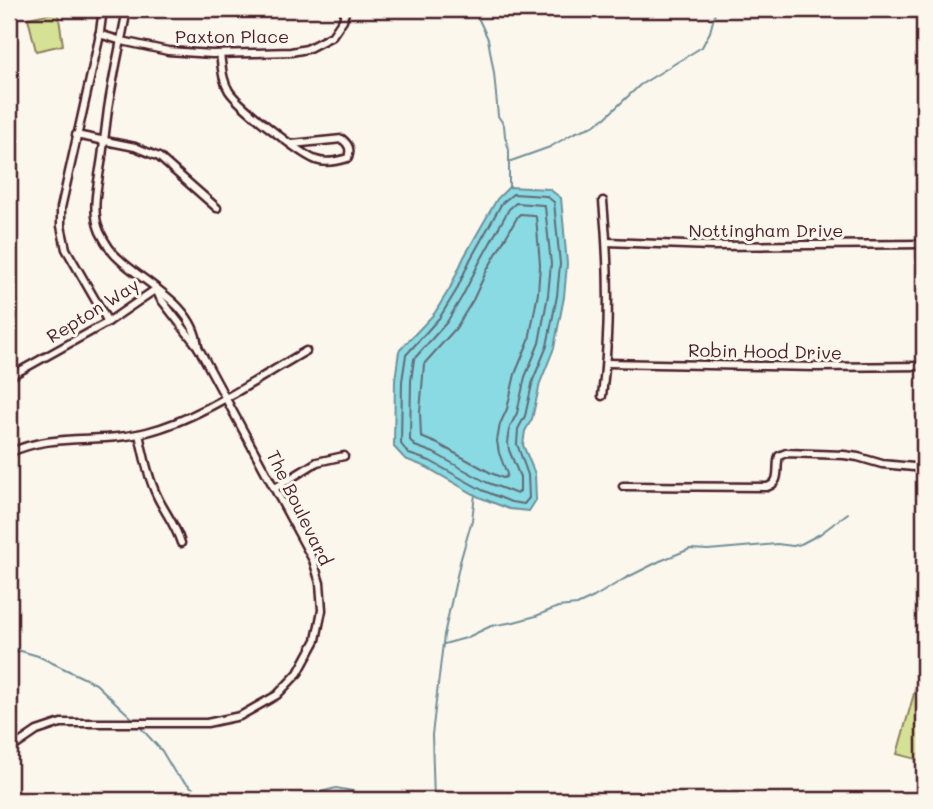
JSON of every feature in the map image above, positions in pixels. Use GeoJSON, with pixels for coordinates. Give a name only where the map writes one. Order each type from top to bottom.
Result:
{"type":"FeatureCollection","features":[{"type":"Feature","properties":{"kind":"street"},"geometry":{"type":"LineString","coordinates":[[103,9],[100,34],[61,208],[61,226],[66,249],[108,322]]}},
{"type":"Feature","properties":{"kind":"street","name":"The Boulevard"},"geometry":{"type":"LineString","coordinates":[[9,750],[37,731],[61,723],[207,723],[240,716],[277,695],[298,673],[316,640],[322,610],[320,583],[313,560],[198,347],[156,289],[117,257],[99,230],[96,212],[108,108],[127,9]]}},
{"type":"Feature","properties":{"kind":"street","name":"Paxton Place"},"geometry":{"type":"LineString","coordinates":[[100,34],[168,51],[220,54],[291,52],[307,49],[332,36],[343,20],[346,9]]}},
{"type":"Feature","properties":{"kind":"street"},"geometry":{"type":"LineString","coordinates":[[220,54],[224,81],[230,93],[243,107],[292,144],[320,161],[348,158],[350,151],[342,139],[292,144]]}},
{"type":"Feature","properties":{"kind":"street"},"geometry":{"type":"LineString","coordinates":[[76,135],[135,146],[159,157],[217,208]]}},
{"type":"Feature","properties":{"kind":"street"},"geometry":{"type":"LineString","coordinates":[[601,396],[606,363],[607,242],[603,201]]}},
{"type":"Feature","properties":{"kind":"street","name":"Nottingham Drive"},"geometry":{"type":"LineString","coordinates":[[607,242],[711,246],[924,244]]}},
{"type":"Feature","properties":{"kind":"street","name":"Repton Way"},"geometry":{"type":"LineString","coordinates":[[9,377],[108,322],[156,289]]}},
{"type":"Feature","properties":{"kind":"street"},"geometry":{"type":"LineString","coordinates":[[9,453],[32,443],[139,434],[177,423],[306,351]]}},
{"type":"Feature","properties":{"kind":"street","name":"Robin Hood Drive"},"geometry":{"type":"LineString","coordinates":[[606,363],[924,366]]}},
{"type":"Feature","properties":{"kind":"street"},"geometry":{"type":"LineString","coordinates":[[139,434],[147,473],[159,500],[177,529],[181,543]]}},
{"type":"Feature","properties":{"kind":"street"},"geometry":{"type":"LineString","coordinates":[[623,486],[767,487],[775,483],[778,460],[786,453],[851,456],[882,464],[924,468]]}},
{"type":"Feature","properties":{"kind":"street"},"geometry":{"type":"LineString","coordinates":[[275,488],[317,462],[344,456]]}},
{"type":"Feature","properties":{"kind":"green space"},"geometry":{"type":"Polygon","coordinates":[[[58,12],[63,45],[36,51],[28,18],[58,12]]]}},
{"type":"Feature","properties":{"kind":"green space"},"geometry":{"type":"Polygon","coordinates":[[[924,658],[924,761],[897,754],[924,658]]]}},
{"type":"Feature","properties":{"kind":"water"},"geometry":{"type":"Polygon","coordinates":[[[509,187],[549,189],[561,198],[567,264],[554,348],[540,383],[532,419],[525,431],[523,445],[535,474],[536,500],[529,511],[509,509],[479,497],[426,467],[405,459],[394,447],[395,380],[399,351],[434,314],[497,199],[509,187]]]}},
{"type":"Feature","properties":{"kind":"waterway"},"geometry":{"type":"LineString","coordinates":[[474,9],[488,39],[498,116],[504,125],[509,150],[509,187]]}},
{"type":"Feature","properties":{"kind":"waterway"},"geometry":{"type":"LineString","coordinates":[[511,161],[550,147],[593,126],[640,85],[702,47],[710,32],[716,9]]}},
{"type":"Feature","properties":{"kind":"waterway"},"geometry":{"type":"LineString","coordinates":[[434,800],[432,735],[444,635],[472,520],[475,494]]}},
{"type":"Feature","properties":{"kind":"waterway"},"geometry":{"type":"LineString","coordinates":[[444,644],[466,638],[491,626],[536,616],[558,607],[577,605],[660,561],[690,549],[801,544],[820,534],[848,513]]}},
{"type":"Feature","properties":{"kind":"waterway"},"geometry":{"type":"LineString","coordinates":[[9,652],[21,651],[38,656],[96,684],[134,720]]}},
{"type":"Feature","properties":{"kind":"waterway"},"geometry":{"type":"LineString","coordinates":[[140,727],[162,751],[175,773],[199,794],[212,798],[282,799],[336,788],[352,791],[369,800]]}}]}
